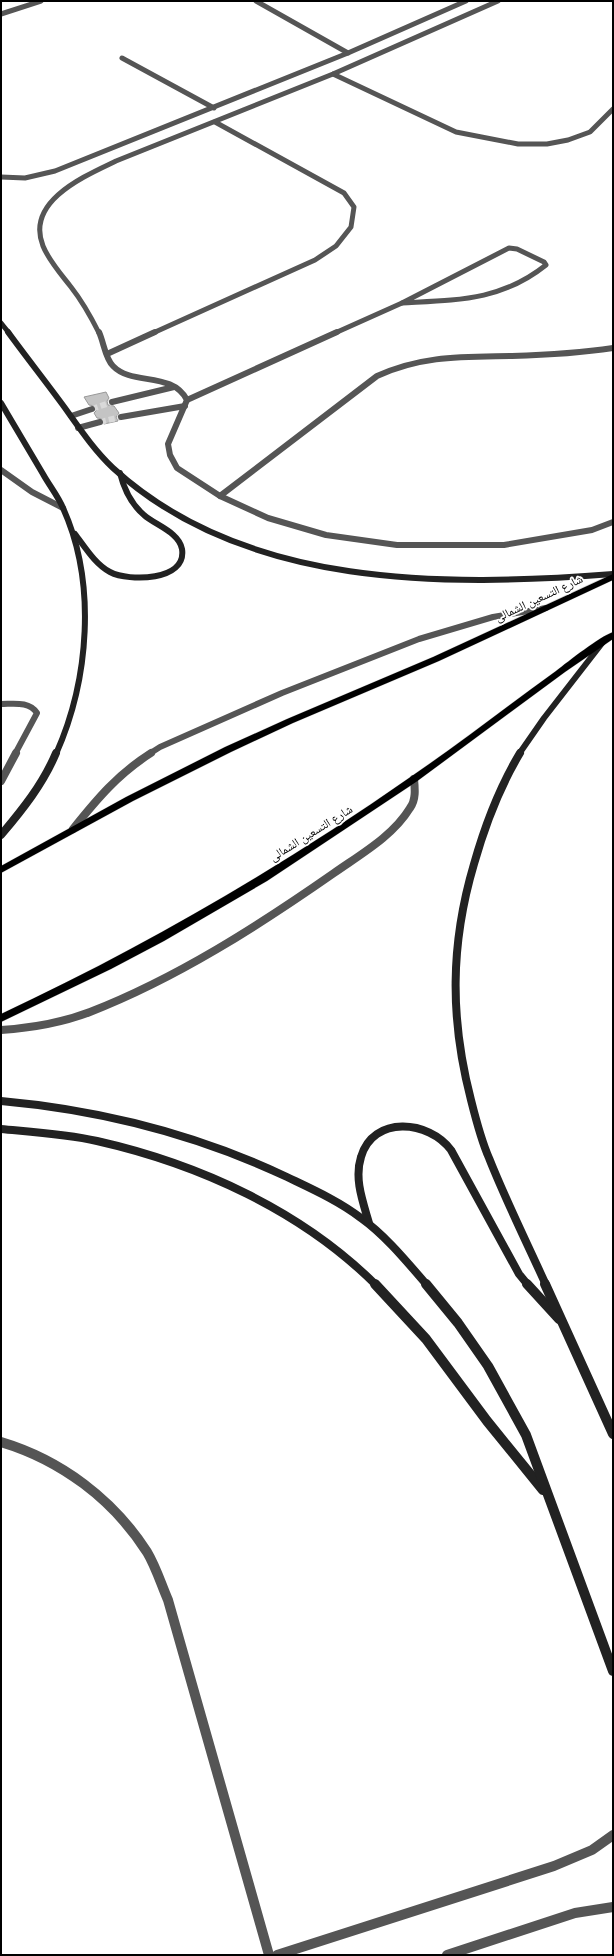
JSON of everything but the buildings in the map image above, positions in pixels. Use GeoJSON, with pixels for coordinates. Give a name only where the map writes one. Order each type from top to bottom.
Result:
{"type":"FeatureCollection","features":[{"type":"Feature","properties":{"kind":"main road","name":"شارع التسعين الشمالى"},"geometry":{"type":"LineString","coordinates":[[1,870],[73,828],[260,734],[385,681],[548,608],[613,576]]}},
{"type":"Feature","properties":{"kind":"main road","name":"شارع التسعين الشمالى"},"geometry":{"type":"LineString","coordinates":[[1,1018],[97,972],[160,938],[294,859],[414,779],[543,683],[613,634]]}},
{"type":"Feature","properties":{"kind":"street"},"geometry":{"type":"LineString","coordinates":[[1,14],[41,1]]}},
{"type":"Feature","properties":{"kind":"street"},"geometry":{"type":"LineString","coordinates":[[256,1],[348,53]]}},
{"type":"Feature","properties":{"kind":"street"},"geometry":{"type":"LineString","coordinates":[[1,177],[25,178],[55,171],[348,53],[466,1]]}},
{"type":"Feature","properties":{"kind":"street"},"geometry":{"type":"LineString","coordinates":[[498,1],[333,74],[116,161],[85,176],[60,193],[46,208],[39,226],[43,245],[85,308],[104,342],[110,362],[120,371],[174,386],[183,393],[186,403],[168,444],[170,455],[178,468],[220,496],[268,518],[326,535],[397,545],[504,545],[592,530],[613,522]]}},
{"type":"Feature","properties":{"kind":"street"},"geometry":{"type":"LineString","coordinates":[[122,58],[214,108]]}},
{"type":"Feature","properties":{"kind":"street"},"geometry":{"type":"LineString","coordinates":[[333,74],[456,132],[485,139],[518,144],[546,144],[568,140],[590,132],[613,109]]}},
{"type":"Feature","properties":{"kind":"street"},"geometry":{"type":"LineString","coordinates":[[107,354],[315,260],[336,246],[351,227],[354,207],[344,193],[215,122]]}},
{"type":"Feature","properties":{"kind":"street"},"geometry":{"type":"LineString","coordinates":[[121,417],[186,403],[402,303],[509,248],[517,249],[546,263],[544,267],[515,286],[491,295],[452,300],[402,303]]}},
{"type":"Feature","properties":{"kind":"street"},"geometry":{"type":"LineString","coordinates":[[1,323],[92,446],[120,473],[152,500],[200,528],[263,552],[326,568],[408,576],[479,579],[550,579],[613,576]]}},
{"type":"Feature","properties":{"kind":"street"},"geometry":{"type":"LineString","coordinates":[[220,496],[377,376],[401,365],[442,356],[528,355],[613,348]]}},
{"type":"Feature","properties":{"kind":"street"},"geometry":{"type":"LineString","coordinates":[[112,402],[174,386]]}},
{"type":"Feature","properties":{"kind":"street"},"geometry":{"type":"LineString","coordinates":[[1,403],[63,508],[72,530],[78,554],[85,603],[84,648],[74,702],[63,738],[46,776],[20,813],[1,834]]}},
{"type":"Feature","properties":{"kind":"street"},"geometry":{"type":"LineString","coordinates":[[71,416],[92,409]]}},
{"type":"Feature","properties":{"kind":"street"},"geometry":{"type":"LineString","coordinates":[[78,428],[100,422]]}},
{"type":"Feature","properties":{"kind":"street"},"geometry":{"type":"LineString","coordinates":[[1,470],[32,492],[63,508]]}},
{"type":"Feature","properties":{"kind":"street"},"geometry":{"type":"LineString","coordinates":[[72,530],[104,568],[118,576],[128,578],[149,578],[167,572],[179,561],[182,549],[180,543],[170,533],[143,514],[133,503],[125,488],[120,473]]}},
{"type":"Feature","properties":{"kind":"street"},"geometry":{"type":"LineString","coordinates":[[73,828],[86,810],[107,787],[138,761],[160,747],[282,693],[419,639],[493,617],[548,608]]}},
{"type":"Feature","properties":{"kind":"street"},"geometry":{"type":"LineString","coordinates":[[604,641],[524,746],[500,790],[490,813],[468,881],[456,941],[454,973],[457,1040],[464,1078],[474,1117],[488,1157],[613,1434]]}},
{"type":"Feature","properties":{"kind":"street"},"geometry":{"type":"LineString","coordinates":[[1,704],[26,705],[36,709],[37,713],[1,781]]}},
{"type":"Feature","properties":{"kind":"street"},"geometry":{"type":"LineString","coordinates":[[1,1030],[46,1025],[89,1012],[161,978],[245,931],[333,873],[402,820],[411,807],[415,793],[414,779]]}},
{"type":"Feature","properties":{"kind":"street"},"geometry":{"type":"LineString","coordinates":[[1,1102],[78,1110],[177,1132],[226,1149],[273,1169],[319,1193],[368,1223],[418,1275],[476,1349],[506,1396],[528,1437],[547,1494],[613,1671]]}},
{"type":"Feature","properties":{"kind":"street"},"geometry":{"type":"LineString","coordinates":[[368,1223],[360,1192],[358,1173],[360,1159],[368,1142],[375,1135],[395,1127],[408,1126],[422,1128],[434,1133],[444,1140],[451,1150],[519,1274],[532,1291],[562,1322]]}},
{"type":"Feature","properties":{"kind":"street"},"geometry":{"type":"LineString","coordinates":[[1,1129],[52,1134],[96,1141],[153,1156],[181,1165],[222,1182],[262,1202],[300,1225],[337,1251],[371,1280],[404,1312],[434,1348],[488,1422],[547,1494]]}},
{"type":"Feature","properties":{"kind":"street"},"geometry":{"type":"LineString","coordinates":[[1,1442],[15,1445],[67,1470],[111,1506],[147,1553],[168,1600],[268,1955]]}},
{"type":"Feature","properties":{"kind":"street"},"geometry":{"type":"LineString","coordinates":[[277,1955],[554,1866],[592,1850],[613,1835]]}},
{"type":"Feature","properties":{"kind":"street"},"geometry":{"type":"LineString","coordinates":[[447,1955],[575,1913],[613,1908]]}},
{"type":"Feature","properties":{"kind":"tunnel"},"geometry":{"type":"LineString","coordinates":[[92,409],[112,402]]}},
{"type":"Feature","properties":{"kind":"tunnel"},"geometry":{"type":"LineString","coordinates":[[100,422],[121,417]]}}]}
